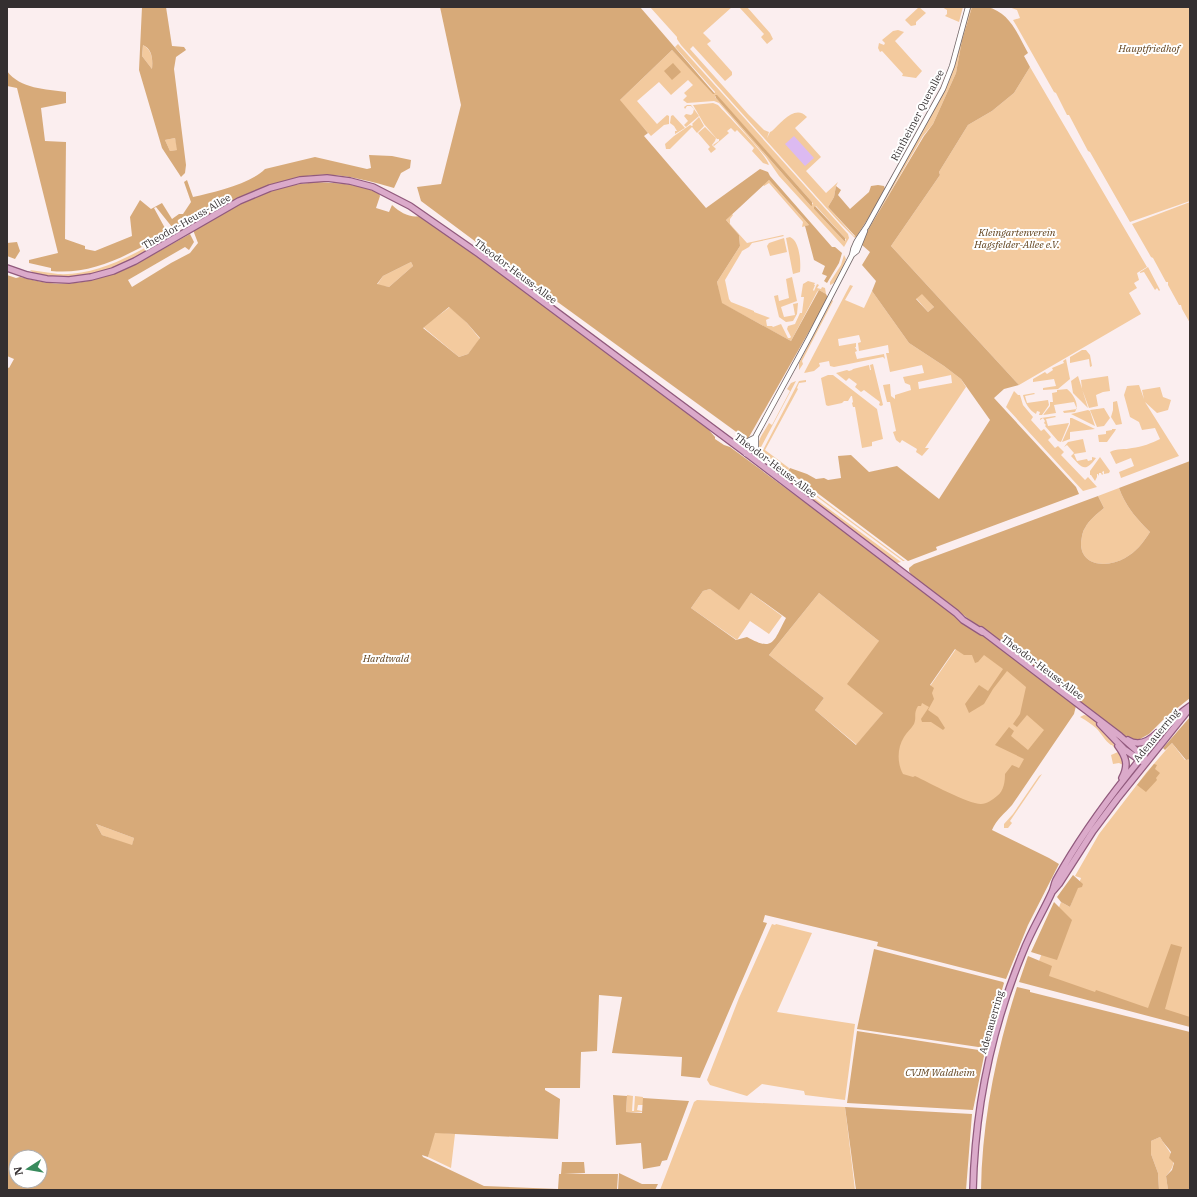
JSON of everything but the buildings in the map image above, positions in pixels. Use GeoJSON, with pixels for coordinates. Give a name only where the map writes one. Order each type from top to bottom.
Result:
{"type":"FeatureCollection","features":[{"type":"Feature","properties":{"kind":"main road","name":"Theodor-Heuss-Allee"},"geometry":{"type":"LineString","coordinates":[[7,268],[36,277],[55,280],[79,279],[98,275],[113,271],[135,261],[239,201],[270,188],[294,181],[313,178],[350,180],[372,187],[404,202],[484,258],[732,443],[956,613],[963,620],[982,632],[1120,736],[1144,760]]}},
{"type":"Feature","properties":{"kind":"main road","name":"Adenauerring"},"geometry":{"type":"LineString","coordinates":[[1052,891],[1059,884],[1100,821],[1165,728],[1180,713],[1190,707]]}},
{"type":"Feature","properties":{"kind":"main road","name":"Adenauerring"},"geometry":{"type":"LineString","coordinates":[[972,1190],[979,1113],[988,1064],[1004,1004],[1023,952],[1055,882],[1070,856],[1113,794],[1190,707]]}},
{"type":"Feature","properties":{"kind":"main road","name":"Theodor-Heuss-Allee"},"geometry":{"type":"LineString","coordinates":[[1093,717],[1124,749],[1144,760]]}},
{"type":"Feature","properties":{"kind":"main road"},"geometry":{"type":"LineString","coordinates":[[1120,736],[1131,742],[1141,743],[1152,738],[1165,728]]}},
{"type":"Feature","properties":{"kind":"main road"},"geometry":{"type":"LineString","coordinates":[[1111,736],[1124,755],[1126,762],[1126,772],[1113,794]]}},
{"type":"Feature","properties":{"kind":"street","name":"Rintheimer Querallee"},"geometry":{"type":"LineString","coordinates":[[746,454],[816,325],[852,255],[856,242],[867,226],[948,78],[968,7]]}},
{"type":"Feature","properties":{"kind":"street"},"geometry":{"type":"LineString","coordinates":[[732,443],[746,442],[756,437],[756,452],[761,465]]}},
{"type":"Feature","properties":{"kind":"green space"},"geometry":{"type":"Polygon","coordinates":[[[142,7],[166,7],[172,46],[184,47],[186,50],[176,57],[174,69],[186,165],[185,173],[181,177],[162,148],[139,70],[142,7]],[[143,45],[142,56],[152,69],[150,52],[143,45]],[[175,138],[165,140],[170,151],[177,150],[175,138]]]}},
{"type":"Feature","properties":{"kind":"green space"},"geometry":{"type":"Polygon","coordinates":[[[440,7],[640,7],[715,94],[713,94],[672,50],[620,100],[648,133],[644,136],[706,208],[760,169],[768,172],[832,247],[835,247],[842,253],[839,263],[827,283],[824,281],[827,276],[822,274],[825,266],[814,260],[805,226],[809,225],[769,180],[726,220],[739,235],[740,246],[717,282],[722,303],[791,341],[819,290],[826,294],[828,298],[749,437],[746,439],[421,201],[417,187],[441,184],[461,105],[440,7]]]}},
{"type":"Feature","properties":{"kind":"green space"},"geometry":{"type":"Polygon","coordinates":[[[650,7],[732,7],[703,33],[711,41],[707,44],[732,72],[732,75],[725,81],[693,46],[690,49],[748,114],[764,130],[769,132],[767,138],[770,132],[788,116],[798,113],[807,117],[795,128],[821,157],[806,171],[826,193],[838,182],[834,197],[828,207],[854,236],[856,236],[869,217],[855,238],[681,45],[677,37],[650,7]]]}},
{"type":"Feature","properties":{"kind":"green space"},"geometry":{"type":"Polygon","coordinates":[[[739,7],[747,7],[770,33],[773,39],[767,44],[761,37],[764,34],[739,7]]]}},
{"type":"Feature","properties":{"kind":"green space"},"geometry":{"type":"Polygon","coordinates":[[[919,7],[926,13],[916,22],[916,25],[911,26],[905,20],[919,7]]]}},
{"type":"Feature","properties":{"kind":"green space"},"geometry":{"type":"Polygon","coordinates":[[[942,7],[963,7],[959,22],[945,16],[947,14],[947,10],[942,7]]]}},
{"type":"Feature","properties":{"kind":"green space"},"geometry":{"type":"Polygon","coordinates":[[[970,7],[972,7],[962,40],[956,73],[933,124],[923,136],[868,230],[950,79],[970,7]]]}},
{"type":"Feature","properties":{"kind":"green space"},"geometry":{"type":"Polygon","coordinates":[[[972,7],[985,7],[995,10],[1007,19],[1017,32],[1028,53],[1024,56],[1030,67],[1014,93],[992,111],[968,125],[939,172],[940,175],[891,246],[1019,385],[1004,389],[994,398],[1076,487],[1079,494],[936,547],[937,550],[908,561],[788,471],[790,468],[816,479],[824,478],[828,480],[841,478],[838,456],[851,455],[869,472],[897,466],[939,499],[990,420],[961,379],[909,343],[872,291],[876,281],[862,265],[870,252],[862,245],[868,230],[924,136],[933,124],[956,73],[962,40],[972,7]],[[922,294],[916,299],[928,312],[934,307],[922,294]]]}},
{"type":"Feature","properties":{"kind":"green space","name":"Hauptfriedhof"},"geometry":{"type":"Polygon","coordinates":[[[1009,7],[1190,7],[1190,201],[1130,222],[1013,20],[1020,18],[1017,10],[1009,7]]]}},
{"type":"Feature","properties":{"kind":"green space"},"geometry":{"type":"Polygon","coordinates":[[[898,30],[904,32],[895,41],[922,71],[916,78],[902,76],[903,74],[882,51],[880,52],[878,48],[879,43],[884,45],[885,43],[882,40],[893,31],[898,30]]]}},
{"type":"Feature","properties":{"kind":"green space"},"geometry":{"type":"Polygon","coordinates":[[[678,44],[848,234],[849,238],[844,247],[779,176],[766,157],[719,103],[714,101],[687,103],[683,100],[687,96],[684,93],[693,85],[688,80],[671,95],[659,82],[637,101],[657,124],[667,115],[669,116],[669,124],[664,125],[651,136],[619,101],[672,50],[714,94],[715,92],[675,47],[678,44]],[[716,95],[715,97],[810,205],[813,204],[812,202],[716,95]],[[816,206],[814,209],[844,241],[846,240],[816,206]]]}},
{"type":"Feature","properties":{"kind":"green space"},"geometry":{"type":"Polygon","coordinates":[[[143,45],[150,52],[152,69],[142,56],[143,45]]]}},
{"type":"Feature","properties":{"kind":"green space"},"geometry":{"type":"Polygon","coordinates":[[[673,63],[681,72],[672,80],[664,71],[673,63]]]}},
{"type":"Feature","properties":{"kind":"green space","name":"Kleingartenverein Hagsfelder-Allee e.V."},"geometry":{"type":"Polygon","coordinates":[[[1030,67],[1147,267],[1137,273],[1139,280],[1134,283],[1137,288],[1129,293],[1141,314],[1019,385],[891,246],[940,175],[939,172],[968,125],[992,111],[1014,93],[1030,67]]]}},
{"type":"Feature","properties":{"kind":"green space"},"geometry":{"type":"Polygon","coordinates":[[[7,71],[12,77],[26,85],[66,92],[66,103],[41,108],[45,141],[66,142],[65,239],[85,246],[85,249],[95,251],[132,236],[130,217],[140,200],[151,209],[162,203],[172,219],[179,214],[183,214],[191,202],[184,182],[187,180],[193,197],[241,183],[265,169],[315,157],[367,169],[371,168],[369,155],[392,156],[411,160],[410,168],[401,173],[394,188],[339,176],[306,176],[280,182],[226,206],[183,229],[177,224],[172,227],[156,207],[154,208],[166,230],[157,236],[158,238],[133,252],[107,263],[66,272],[51,271],[51,268],[29,263],[29,260],[58,253],[17,88],[7,86],[7,71]]]}},
{"type":"Feature","properties":{"kind":"green space"},"geometry":{"type":"Polygon","coordinates":[[[715,95],[717,95],[812,202],[812,206],[716,98],[715,95]]]}},
{"type":"Feature","properties":{"kind":"green space"},"geometry":{"type":"Polygon","coordinates":[[[713,103],[718,105],[746,135],[761,152],[769,165],[763,163],[752,151],[754,148],[737,130],[735,132],[731,128],[727,131],[729,133],[714,146],[713,145],[719,141],[719,139],[717,139],[704,124],[693,105],[713,103]]]}},
{"type":"Feature","properties":{"kind":"green space"},"geometry":{"type":"Polygon","coordinates":[[[687,105],[691,105],[694,109],[691,106],[687,106],[685,109],[684,107],[687,105]]]}},
{"type":"Feature","properties":{"kind":"green space"},"geometry":{"type":"Polygon","coordinates":[[[694,109],[699,116],[686,127],[684,125],[688,121],[684,116],[686,114],[691,115],[694,109]]]}},
{"type":"Feature","properties":{"kind":"green space"},"geometry":{"type":"Polygon","coordinates":[[[673,115],[685,128],[675,134],[675,131],[677,131],[670,123],[671,116],[673,115]]]}},
{"type":"Feature","properties":{"kind":"green space"},"geometry":{"type":"Polygon","coordinates":[[[699,117],[704,126],[697,133],[692,127],[670,149],[666,149],[665,144],[690,125],[692,126],[692,124],[699,117]]]}},
{"type":"Feature","properties":{"kind":"green space"},"geometry":{"type":"Polygon","coordinates":[[[705,127],[716,138],[712,145],[716,149],[711,153],[708,149],[710,147],[698,133],[705,127]]]}},
{"type":"Feature","properties":{"kind":"green space"},"geometry":{"type":"Polygon","coordinates":[[[175,138],[178,150],[170,151],[165,140],[175,138]]]}},
{"type":"Feature","properties":{"kind":"green space"},"geometry":{"type":"Polygon","coordinates":[[[769,180],[809,225],[802,227],[803,222],[769,183],[764,186],[763,185],[769,180]]]}},
{"type":"Feature","properties":{"kind":"green space","name":"Hardtwald"},"geometry":{"type":"Polygon","coordinates":[[[317,182],[348,184],[379,193],[380,196],[376,208],[389,212],[392,205],[405,214],[421,216],[708,429],[715,439],[730,447],[887,563],[1076,706],[1074,714],[1012,805],[998,820],[992,830],[1059,864],[1028,925],[1006,979],[877,946],[878,942],[765,915],[763,922],[767,923],[700,1078],[681,1076],[682,1057],[612,1053],[622,997],[599,995],[597,1051],[581,1052],[580,1088],[545,1088],[545,1090],[560,1099],[558,1139],[435,1133],[428,1157],[422,1155],[423,1157],[484,1186],[558,1189],[559,1174],[561,1174],[562,1162],[584,1162],[585,1173],[564,1174],[618,1174],[617,1190],[7,1190],[7,367],[9,368],[14,359],[7,356],[7,275],[16,278],[20,277],[50,283],[88,281],[123,269],[190,234],[194,242],[189,250],[185,247],[128,280],[132,287],[190,253],[198,243],[193,230],[253,198],[279,188],[317,182]],[[411,262],[383,276],[377,284],[389,287],[413,266],[411,262]],[[449,307],[423,328],[459,357],[468,354],[480,338],[467,323],[449,307]],[[710,589],[703,591],[691,608],[736,640],[747,637],[763,644],[768,644],[775,639],[786,618],[751,593],[739,610],[710,589]],[[819,593],[769,655],[824,698],[815,710],[856,745],[883,713],[847,684],[879,641],[819,593]],[[955,649],[930,685],[934,688],[932,693],[934,699],[928,710],[938,717],[945,728],[943,730],[931,722],[922,722],[921,719],[929,707],[922,703],[921,706],[918,706],[914,724],[904,737],[900,746],[899,760],[901,770],[903,774],[913,777],[915,776],[967,800],[981,804],[987,803],[997,796],[1003,789],[1005,774],[1012,765],[1019,768],[1024,759],[995,745],[1009,727],[1014,731],[1011,736],[1028,750],[1044,730],[1027,715],[1017,727],[1013,724],[1020,714],[1026,687],[1007,671],[984,704],[969,713],[965,704],[979,685],[988,691],[1003,669],[984,655],[978,662],[975,663],[972,655],[964,655],[955,649]],[[96,824],[102,835],[132,845],[134,838],[96,824]]]}},
{"type":"Feature","properties":{"kind":"green space"},"geometry":{"type":"Polygon","coordinates":[[[836,186],[841,190],[838,195],[850,209],[869,192],[871,186],[884,186],[885,189],[856,237],[828,207],[834,197],[836,186]]]}},
{"type":"Feature","properties":{"kind":"green space"},"geometry":{"type":"Polygon","coordinates":[[[1190,202],[1190,323],[1181,305],[1179,305],[1168,285],[1168,282],[1166,282],[1132,224],[1190,202]]]}},
{"type":"Feature","properties":{"kind":"green space"},"geometry":{"type":"Polygon","coordinates":[[[815,206],[845,238],[845,241],[814,209],[815,206]]]}},
{"type":"Feature","properties":{"kind":"green space"},"geometry":{"type":"Polygon","coordinates":[[[732,214],[730,224],[747,243],[784,236],[752,243],[749,247],[742,251],[725,280],[731,302],[770,318],[766,320],[767,326],[773,327],[781,324],[788,338],[790,338],[791,337],[787,329],[788,326],[795,324],[800,313],[802,313],[804,297],[801,297],[803,284],[808,281],[815,283],[814,291],[817,284],[819,285],[817,288],[825,288],[826,294],[819,290],[817,292],[791,341],[721,303],[717,282],[740,246],[739,235],[726,220],[732,214]]]}},
{"type":"Feature","properties":{"kind":"green space"},"geometry":{"type":"Polygon","coordinates":[[[168,235],[167,238],[160,244],[126,262],[89,275],[76,277],[50,277],[41,276],[30,270],[58,274],[73,274],[101,268],[129,256],[168,235]]]}},
{"type":"Feature","properties":{"kind":"green space"},"geometry":{"type":"Polygon","coordinates":[[[790,237],[798,247],[800,258],[800,272],[793,274],[786,238],[790,237]]]}},
{"type":"Feature","properties":{"kind":"green space"},"geometry":{"type":"Polygon","coordinates":[[[784,238],[787,252],[770,256],[767,246],[769,243],[784,238]]]}},
{"type":"Feature","properties":{"kind":"green space"},"geometry":{"type":"Polygon","coordinates":[[[17,242],[20,251],[15,259],[7,256],[7,243],[17,242]]]}},
{"type":"Feature","properties":{"kind":"green space"},"geometry":{"type":"Polygon","coordinates":[[[844,255],[846,259],[841,274],[836,281],[830,285],[830,282],[841,265],[844,255]]]}},
{"type":"Feature","properties":{"kind":"green space"},"geometry":{"type":"Polygon","coordinates":[[[411,262],[413,266],[389,287],[377,285],[383,276],[411,262]]]}},
{"type":"Feature","properties":{"kind":"green space"},"geometry":{"type":"Polygon","coordinates":[[[1148,267],[1160,290],[1159,291],[1157,288],[1155,290],[1144,272],[1140,273],[1148,267]]]}},
{"type":"Feature","properties":{"kind":"green space"},"geometry":{"type":"Polygon","coordinates":[[[792,277],[797,301],[781,307],[784,317],[795,315],[793,304],[798,303],[797,314],[793,321],[786,322],[779,317],[774,296],[778,295],[779,301],[789,298],[786,279],[792,277]]]}},
{"type":"Feature","properties":{"kind":"green space"},"geometry":{"type":"Polygon","coordinates":[[[850,285],[853,286],[845,300],[864,308],[872,291],[909,343],[961,379],[966,387],[925,448],[929,448],[922,456],[916,452],[917,449],[902,440],[900,443],[896,440],[893,432],[896,431],[890,402],[887,402],[883,385],[890,384],[891,396],[895,399],[895,395],[911,390],[910,385],[905,383],[903,377],[924,373],[922,365],[890,372],[886,353],[889,353],[888,345],[859,351],[858,343],[861,342],[859,335],[838,339],[839,346],[856,343],[855,347],[857,351],[855,352],[857,359],[884,354],[885,359],[883,357],[834,367],[830,366],[829,361],[819,363],[820,366],[814,371],[804,373],[850,285]],[[951,375],[918,382],[919,389],[952,383],[951,375]]]}},
{"type":"Feature","properties":{"kind":"green space"},"geometry":{"type":"Polygon","coordinates":[[[922,293],[934,307],[928,312],[916,298],[922,293]]]}},
{"type":"Feature","properties":{"kind":"green space"},"geometry":{"type":"Polygon","coordinates":[[[832,300],[833,301],[802,361],[803,364],[799,370],[799,363],[832,300]]]}},
{"type":"Feature","properties":{"kind":"green space"},"geometry":{"type":"Polygon","coordinates":[[[450,307],[467,323],[480,339],[468,354],[459,357],[423,327],[450,307]]]}},
{"type":"Feature","properties":{"kind":"green space"},"geometry":{"type":"Polygon","coordinates":[[[1082,350],[1086,350],[1090,355],[1092,366],[1090,367],[1089,359],[1070,363],[1070,357],[1082,350]]]}},
{"type":"Feature","properties":{"kind":"green space"},"geometry":{"type":"Polygon","coordinates":[[[1066,359],[1070,379],[1058,389],[1043,390],[1043,388],[1056,386],[1054,379],[1033,382],[1033,379],[1045,372],[1047,374],[1053,370],[1052,368],[1064,363],[1063,361],[1066,359]]]}},
{"type":"Feature","properties":{"kind":"green space"},"geometry":{"type":"Polygon","coordinates":[[[873,364],[883,405],[881,406],[879,405],[880,402],[864,390],[861,392],[855,387],[857,384],[849,378],[846,381],[836,373],[869,365],[871,370],[870,365],[873,364]]]}},
{"type":"Feature","properties":{"kind":"green space"},"geometry":{"type":"Polygon","coordinates":[[[828,375],[833,375],[877,409],[883,439],[872,442],[872,446],[862,448],[855,407],[853,407],[852,403],[852,396],[848,401],[828,406],[826,405],[821,378],[828,375]]]}},
{"type":"Feature","properties":{"kind":"green space"},"geometry":{"type":"Polygon","coordinates":[[[1078,376],[1088,408],[1073,393],[1071,381],[1078,376]]]}},
{"type":"Feature","properties":{"kind":"green space"},"geometry":{"type":"Polygon","coordinates":[[[1108,376],[1110,391],[1096,395],[1098,406],[1089,408],[1082,389],[1081,380],[1108,376]]]}},
{"type":"Feature","properties":{"kind":"green space"},"geometry":{"type":"Polygon","coordinates":[[[806,380],[806,382],[799,383],[798,389],[765,450],[789,468],[788,471],[784,470],[762,452],[799,381],[806,380]]]}},
{"type":"Feature","properties":{"kind":"green space"},"geometry":{"type":"Polygon","coordinates":[[[796,381],[760,449],[758,450],[761,436],[769,423],[772,425],[790,391],[787,389],[791,383],[796,381]]]}},
{"type":"Feature","properties":{"kind":"green space"},"geometry":{"type":"Polygon","coordinates":[[[1139,385],[1144,399],[1142,390],[1160,387],[1163,397],[1171,400],[1168,410],[1157,413],[1145,402],[1179,456],[1121,478],[1119,472],[1134,466],[1131,458],[1116,464],[1110,452],[1139,447],[1160,439],[1155,428],[1142,430],[1139,422],[1130,417],[1124,395],[1127,386],[1139,385]]]}},
{"type":"Feature","properties":{"kind":"green space"},"geometry":{"type":"Polygon","coordinates":[[[1067,389],[1075,399],[1077,406],[1076,408],[1074,402],[1054,405],[1056,413],[1043,415],[1050,406],[1050,402],[1053,402],[1052,393],[1057,392],[1057,390],[1067,389]]]}},
{"type":"Feature","properties":{"kind":"green space"},"geometry":{"type":"Polygon","coordinates":[[[1014,391],[1020,395],[1023,405],[1033,417],[1031,420],[1041,431],[1044,429],[1051,437],[1048,440],[1055,448],[1058,446],[1064,452],[1061,455],[1085,480],[1088,477],[1097,487],[1083,491],[1006,407],[1014,391]]]}},
{"type":"Feature","properties":{"kind":"green space"},"geometry":{"type":"Polygon","coordinates":[[[1035,394],[1025,396],[1027,403],[1048,400],[1049,405],[1042,415],[1039,415],[1040,412],[1037,411],[1036,414],[1031,410],[1028,406],[1023,395],[1035,394]]]}},
{"type":"Feature","properties":{"kind":"green space"},"geometry":{"type":"Polygon","coordinates":[[[1117,401],[1122,424],[1116,425],[1111,417],[1113,402],[1117,401]]]}},
{"type":"Feature","properties":{"kind":"green space"},"geometry":{"type":"Polygon","coordinates":[[[1104,408],[1110,418],[1104,426],[1097,427],[1090,410],[1104,408]]]}},
{"type":"Feature","properties":{"kind":"green space"},"geometry":{"type":"Polygon","coordinates":[[[1076,409],[1075,412],[1064,413],[1063,411],[1076,409]]]}},
{"type":"Feature","properties":{"kind":"green space"},"geometry":{"type":"Polygon","coordinates":[[[1088,410],[1090,411],[1095,426],[1071,414],[1088,410]]]}},
{"type":"Feature","properties":{"kind":"green space"},"geometry":{"type":"Polygon","coordinates":[[[1056,417],[1046,419],[1048,426],[1069,423],[1061,442],[1058,441],[1045,426],[1045,421],[1043,418],[1040,420],[1041,418],[1056,417]]]}},
{"type":"Feature","properties":{"kind":"green space"},"geometry":{"type":"Polygon","coordinates":[[[1070,418],[1095,429],[1070,432],[1070,439],[1062,442],[1070,424],[1070,418]]]}},
{"type":"Feature","properties":{"kind":"green space"},"geometry":{"type":"Polygon","coordinates":[[[1116,429],[1107,442],[1099,442],[1098,435],[1106,434],[1106,431],[1116,429]]]}},
{"type":"Feature","properties":{"kind":"green space"},"geometry":{"type":"Polygon","coordinates":[[[1083,439],[1086,452],[1074,454],[1077,461],[1087,459],[1088,461],[1092,460],[1092,457],[1096,458],[1089,466],[1086,467],[1081,466],[1071,456],[1074,453],[1067,445],[1064,447],[1068,442],[1083,439]]]}},
{"type":"Feature","properties":{"kind":"green space"},"geometry":{"type":"Polygon","coordinates":[[[762,456],[764,456],[905,561],[903,561],[762,456]]]}},
{"type":"Feature","properties":{"kind":"green space"},"geometry":{"type":"Polygon","coordinates":[[[1100,457],[1110,471],[1109,473],[1104,474],[1104,471],[1102,472],[1102,475],[1099,473],[1099,476],[1097,474],[1095,481],[1090,475],[1090,471],[1100,457]]]}},
{"type":"Feature","properties":{"kind":"green space"},"geometry":{"type":"Polygon","coordinates":[[[1190,461],[1190,698],[1166,717],[1149,734],[1137,739],[1137,742],[1124,736],[913,577],[909,571],[909,568],[914,564],[1098,496],[1104,508],[1091,520],[1084,530],[1081,542],[1082,550],[1090,561],[1096,563],[1103,564],[1118,561],[1129,556],[1136,550],[1150,532],[1132,512],[1119,488],[1190,461]]]}},
{"type":"Feature","properties":{"kind":"green space"},"geometry":{"type":"Polygon","coordinates":[[[776,470],[901,562],[897,563],[891,561],[791,485],[776,470]]]}},
{"type":"Feature","properties":{"kind":"green space"},"geometry":{"type":"Polygon","coordinates":[[[1119,488],[1132,512],[1150,532],[1139,547],[1125,558],[1103,564],[1090,561],[1082,550],[1081,542],[1084,530],[1093,517],[1104,508],[1098,496],[1119,488]]]}},
{"type":"Feature","properties":{"kind":"green space"},"geometry":{"type":"Polygon","coordinates":[[[710,589],[739,609],[751,593],[782,616],[769,634],[750,621],[737,640],[691,608],[703,591],[710,589]]]}},
{"type":"Feature","properties":{"kind":"green space"},"geometry":{"type":"Polygon","coordinates":[[[819,593],[879,641],[883,713],[857,745],[815,710],[824,698],[769,655],[819,593]]]}},
{"type":"Feature","properties":{"kind":"green space"},"geometry":{"type":"Polygon","coordinates":[[[965,636],[1068,718],[987,823],[873,768],[965,636]]]}},
{"type":"Feature","properties":{"kind":"green space"},"geometry":{"type":"Polygon","coordinates":[[[1084,715],[1095,721],[1107,734],[1125,762],[1123,765],[1119,763],[1113,764],[1111,755],[1118,752],[1107,742],[1096,728],[1080,717],[1084,715]]]}},
{"type":"Feature","properties":{"kind":"green space"},"geometry":{"type":"Polygon","coordinates":[[[1190,717],[1190,759],[1186,760],[1172,743],[1165,750],[1163,748],[1190,717]]]}},
{"type":"Feature","properties":{"kind":"green space"},"geometry":{"type":"Polygon","coordinates":[[[1172,743],[1185,760],[1190,759],[1190,1021],[1033,977],[1061,902],[1070,907],[1081,878],[1075,876],[1099,834],[1146,773],[1172,743]]]}},
{"type":"Feature","properties":{"kind":"green space"},"geometry":{"type":"Polygon","coordinates":[[[1154,764],[1157,765],[1155,769],[1160,773],[1156,778],[1157,780],[1146,792],[1137,785],[1154,764]]]}},
{"type":"Feature","properties":{"kind":"green space"},"geometry":{"type":"Polygon","coordinates":[[[1042,774],[1010,821],[1012,823],[1008,828],[1004,828],[1004,824],[1042,774]]]}},
{"type":"Feature","properties":{"kind":"green space"},"geometry":{"type":"Polygon","coordinates":[[[96,824],[134,838],[132,846],[102,835],[96,824]]]}},
{"type":"Feature","properties":{"kind":"green space"},"geometry":{"type":"Polygon","coordinates":[[[1073,875],[1083,884],[1082,887],[1078,888],[1070,907],[1061,902],[1057,897],[1073,875]]]}},
{"type":"Feature","properties":{"kind":"green space"},"geometry":{"type":"Polygon","coordinates":[[[1054,902],[1072,920],[1057,960],[1031,952],[1054,902]]]}},
{"type":"Feature","properties":{"kind":"green space"},"geometry":{"type":"Polygon","coordinates":[[[772,924],[812,933],[777,1012],[855,1024],[845,1100],[805,1095],[804,1091],[762,1084],[747,1096],[710,1085],[707,1080],[739,998],[772,924]]]}},
{"type":"Feature","properties":{"kind":"green space"},"geometry":{"type":"Polygon","coordinates":[[[1171,944],[1182,947],[1165,1009],[1190,1017],[1190,1027],[1019,982],[1028,956],[1052,966],[1049,976],[1148,1008],[1171,944]]]}},
{"type":"Feature","properties":{"kind":"green space"},"geometry":{"type":"Polygon","coordinates":[[[874,949],[1003,982],[1004,983],[985,1048],[857,1029],[874,949]]]}},
{"type":"Feature","properties":{"kind":"green space"},"geometry":{"type":"Polygon","coordinates":[[[1017,987],[1030,990],[1030,992],[1190,1032],[1190,1190],[1168,1190],[1166,1176],[1172,1170],[1174,1163],[1169,1158],[1171,1152],[1160,1137],[1151,1141],[1151,1154],[1158,1173],[1159,1190],[981,1190],[987,1113],[1003,1036],[1017,987]]]}},
{"type":"Feature","properties":{"kind":"green space","name":"CVJM Waldheim"},"geometry":{"type":"Polygon","coordinates":[[[857,1031],[985,1051],[973,1110],[847,1103],[857,1031]]]}},
{"type":"Feature","properties":{"kind":"green space"},"geometry":{"type":"Polygon","coordinates":[[[613,1095],[627,1096],[626,1112],[642,1113],[643,1098],[689,1101],[667,1160],[662,1161],[660,1166],[643,1169],[641,1143],[616,1145],[613,1095]]]}},
{"type":"Feature","properties":{"kind":"green space"},"geometry":{"type":"Polygon","coordinates":[[[627,1095],[633,1096],[632,1111],[634,1111],[635,1096],[643,1097],[643,1105],[638,1105],[637,1110],[642,1112],[626,1112],[627,1095]]]}},
{"type":"Feature","properties":{"kind":"green space"},"geometry":{"type":"Polygon","coordinates":[[[697,1100],[845,1107],[855,1190],[660,1190],[694,1102],[697,1100]]]}},
{"type":"Feature","properties":{"kind":"green space"},"geometry":{"type":"Polygon","coordinates":[[[845,1107],[972,1114],[966,1190],[856,1190],[845,1107]]]}},
{"type":"Feature","properties":{"kind":"green space"},"geometry":{"type":"Polygon","coordinates":[[[434,1132],[455,1134],[451,1168],[428,1157],[434,1132]]]}},
{"type":"Feature","properties":{"kind":"green space"},"geometry":{"type":"Polygon","coordinates":[[[1160,1137],[1170,1152],[1173,1161],[1171,1170],[1166,1176],[1168,1190],[1159,1190],[1158,1173],[1151,1154],[1151,1141],[1160,1137]]]}},
{"type":"Feature","properties":{"kind":"green space"},"geometry":{"type":"Polygon","coordinates":[[[619,1173],[642,1184],[658,1184],[655,1190],[618,1190],[619,1173]]]}},
{"type":"Feature","properties":{"kind":"shaded area"},"geometry":{"type":"Polygon","coordinates":[[[794,136],[814,158],[805,166],[785,144],[794,136]]]}}]}
